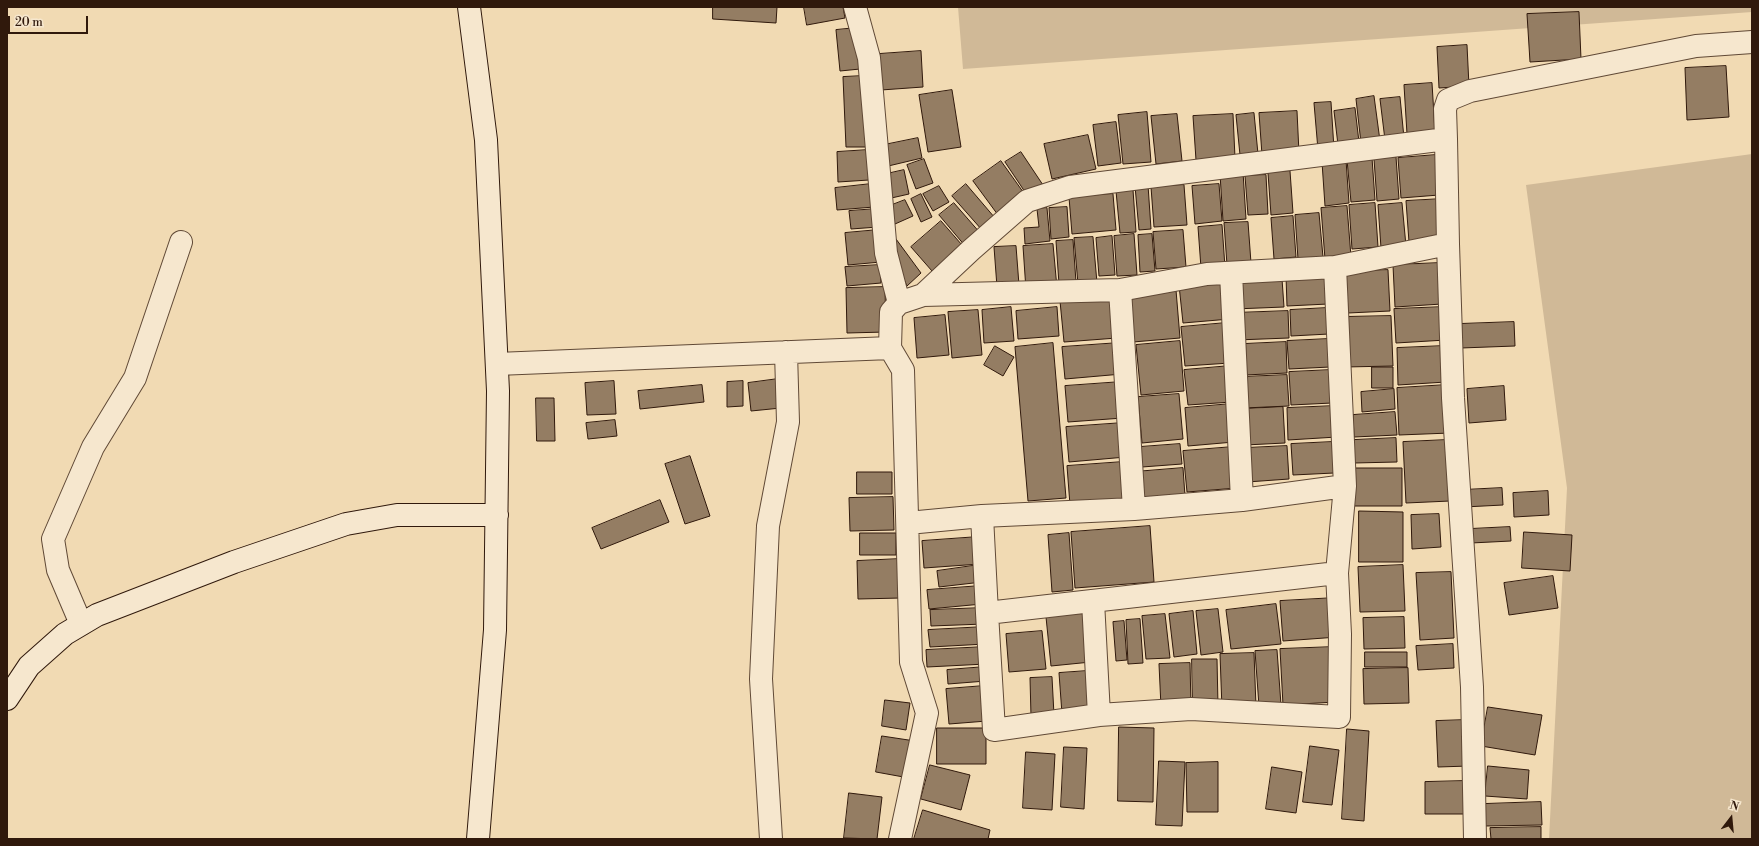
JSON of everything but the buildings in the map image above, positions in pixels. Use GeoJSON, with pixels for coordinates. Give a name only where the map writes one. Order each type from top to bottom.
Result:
{"type":"FeatureCollection","features":[{"type":"Feature","properties":{"kind":"street"},"geometry":{"type":"LineString","coordinates":[[469,7],[486,140],[497,364],[495,630],[478,839]]}},
{"type":"Feature","properties":{"kind":"street"},"geometry":{"type":"LineString","coordinates":[[855,7],[869,58],[886,253],[899,303]]}},
{"type":"Feature","properties":{"kind":"street"},"geometry":{"type":"LineString","coordinates":[[1475,839],[1472,687],[1453,398],[1445,109],[1448,100],[1470,91],[1696,46],[1752,42]]}},
{"type":"Feature","properties":{"kind":"street"},"geometry":{"type":"LineString","coordinates":[[923,295],[971,250],[1028,201],[1070,187],[1446,139]]}},
{"type":"Feature","properties":{"kind":"street"},"geometry":{"type":"LineString","coordinates":[[81,624],[58,570],[53,539],[94,447],[135,378],[181,242]]}},
{"type":"Feature","properties":{"kind":"street"},"geometry":{"type":"LineString","coordinates":[[900,839],[928,713],[911,662],[903,370],[890,348],[891,312],[899,303],[923,295],[1120,290],[1207,274],[1335,267],[1448,244]]}},
{"type":"Feature","properties":{"kind":"street"},"geometry":{"type":"LineString","coordinates":[[982,516],[994,730],[1098,715],[1191,709],[1339,717],[1340,634],[1338,573],[1345,486],[1335,267]]}},
{"type":"Feature","properties":{"kind":"street"},"geometry":{"type":"LineString","coordinates":[[1230,273],[1242,500]]}},
{"type":"Feature","properties":{"kind":"street"},"geometry":{"type":"LineString","coordinates":[[1120,290],[1134,509]]}},
{"type":"Feature","properties":{"kind":"street"},"geometry":{"type":"LineString","coordinates":[[497,364],[890,348]]}},
{"type":"Feature","properties":{"kind":"street"},"geometry":{"type":"LineString","coordinates":[[771,839],[761,679],[768,526],[788,422],[786,352]]}},
{"type":"Feature","properties":{"kind":"street"},"geometry":{"type":"LineString","coordinates":[[908,523],[982,516],[1134,509],[1242,500],[1345,486]]}},
{"type":"Feature","properties":{"kind":"street"},"geometry":{"type":"LineString","coordinates":[[7,699],[29,666],[65,634],[81,624],[97,615],[234,562],[346,524],[397,515],[497,516]]}},
{"type":"Feature","properties":{"kind":"street"},"geometry":{"type":"LineString","coordinates":[[987,613],[1338,573]]}},
{"type":"Feature","properties":{"kind":"street"},"geometry":{"type":"LineString","coordinates":[[1093,601],[1098,715]]}},
{"type":"Feature","properties":{"kind":"shaded area"},"geometry":{"type":"Polygon","coordinates":[[[958,7],[1752,7],[1752,12],[963,69],[958,7]]]}},
{"type":"Feature","properties":{"kind":"shaded area"},"geometry":{"type":"Polygon","coordinates":[[[1752,154],[1752,839],[1549,839],[1567,488],[1526,185],[1752,154]]]}}]}
